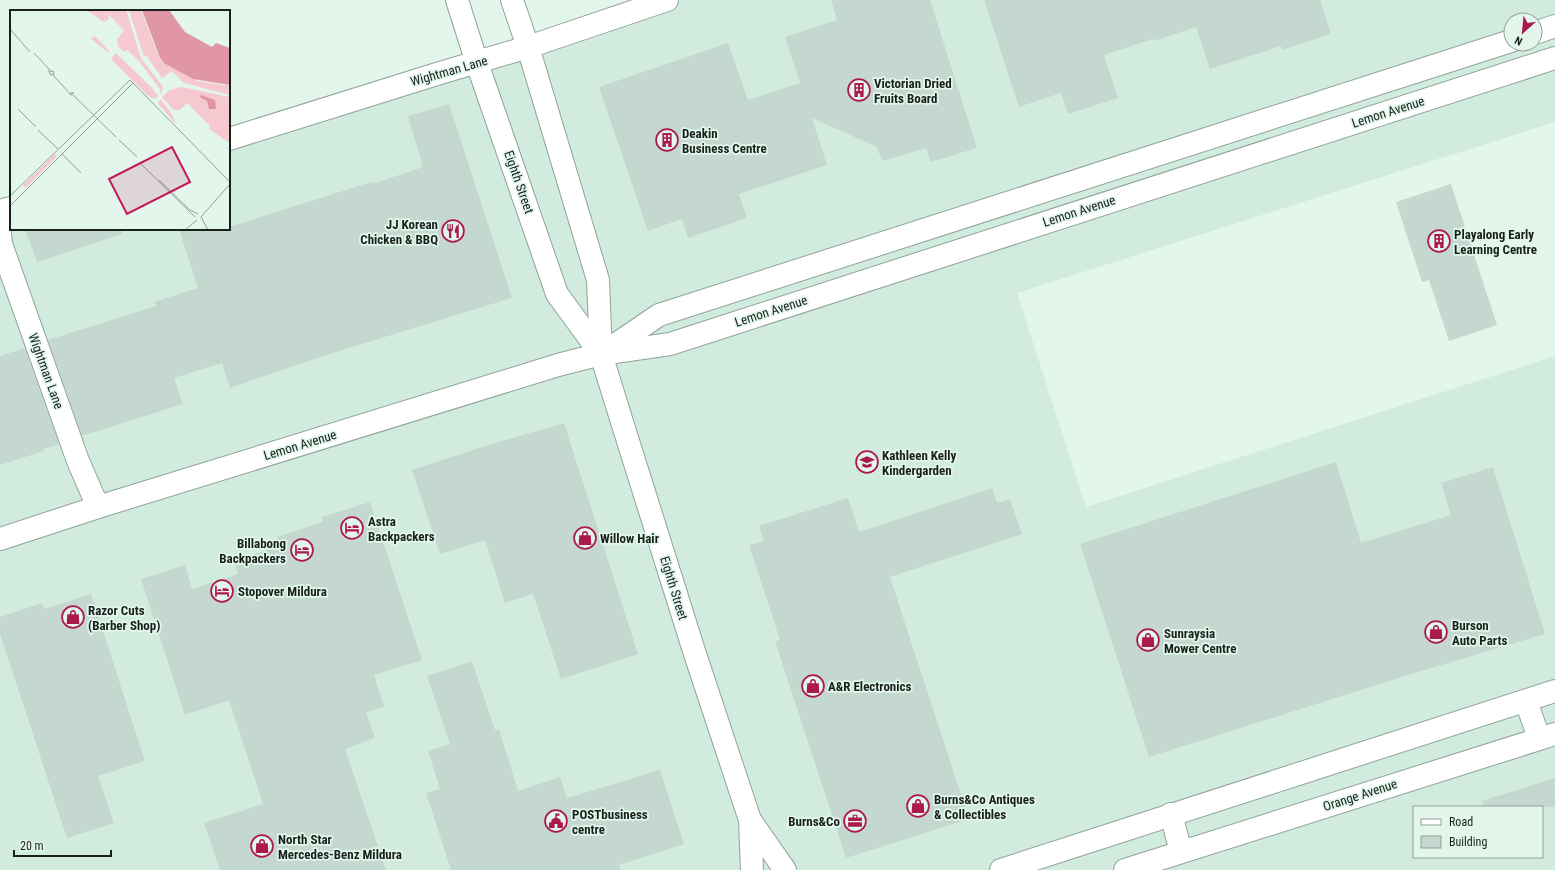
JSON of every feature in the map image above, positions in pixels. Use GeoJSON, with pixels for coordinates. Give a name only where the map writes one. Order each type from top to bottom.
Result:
{"type":"FeatureCollection","features":[{"type":"Feature","properties":{"kind":"street","name":"Eighth Street"},"geometry":{"type":"LineString","coordinates":[[457,0],[477,63],[557,294],[602,354]]}},
{"type":"Feature","properties":{"kind":"street","name":"Eighth Street"},"geometry":{"type":"LineString","coordinates":[[512,0],[528,47],[598,280],[602,354],[695,654],[750,820],[752,870]]}},
{"type":"Feature","properties":{"kind":"street","name":"Wightman Lane"},"geometry":{"type":"LineString","coordinates":[[230,139],[432,75],[528,47],[668,0]]}},
{"type":"Feature","properties":{"kind":"street"},"geometry":{"type":"LineString","coordinates":[[1543,30],[1555,26]]}},
{"type":"Feature","properties":{"kind":"street","name":"Lemon Avenue"},"geometry":{"type":"LineString","coordinates":[[602,354],[659,315],[1503,43]]}},
{"type":"Feature","properties":{"kind":"street","name":"Lemon Avenue"},"geometry":{"type":"LineString","coordinates":[[0,539],[98,506],[558,365],[602,354],[670,344],[1555,58]]}},
{"type":"Feature","properties":{"kind":"street"},"geometry":{"type":"LineString","coordinates":[[0,221],[6,209],[10,208]]}},
{"type":"Feature","properties":{"kind":"street","name":"Wightman Lane"},"geometry":{"type":"LineString","coordinates":[[0,234],[1,244],[75,454],[98,506]]}},
{"type":"Feature","properties":{"kind":"street"},"geometry":{"type":"LineString","coordinates":[[1001,870],[1555,691]]}},
{"type":"Feature","properties":{"kind":"street","name":"Orange Avenue"},"geometry":{"type":"LineString","coordinates":[[1125,870],[1547,736],[1526,701]]}},
{"type":"Feature","properties":{"kind":"street"},"geometry":{"type":"LineString","coordinates":[[1171,814],[1181,852]]}},
{"type":"Feature","properties":{"kind":"street","name":"Eighth Street"},"geometry":{"type":"LineString","coordinates":[[750,820],[785,870]]}},
{"type":"Feature","properties":{"kind":"shaded area"},"geometry":{"type":"Polygon","coordinates":[[[661,0],[1555,0],[1555,122],[1017,293],[1086,507],[1555,356],[1555,870],[0,870],[0,223],[10,219],[10,230],[230,230],[230,146],[661,0]]]}},
{"type":"Feature","properties":{"kind":"building"},"geometry":{"type":"Polygon","coordinates":[[[831,0],[930,0],[977,148],[931,162],[926,148],[882,161],[877,147],[812,118],[827,165],[739,194],[747,218],[688,238],[682,219],[648,231],[599,87],[728,43],[748,100],[800,83],[785,37],[837,20],[831,0]]]}},
{"type":"Feature","properties":{"kind":"building"},"geometry":{"type":"Polygon","coordinates":[[[984,0],[1320,0],[1331,34],[1282,50],[1281,46],[1210,69],[1196,27],[1154,41],[1153,39],[1104,55],[1118,98],[1068,114],[1061,93],[1019,107],[984,0]]]}},
{"type":"Feature","properties":{"kind":"building"},"geometry":{"type":"Polygon","coordinates":[[[449,104],[512,298],[323,356],[230,388],[222,363],[174,378],[183,404],[82,436],[48,340],[156,306],[154,302],[198,288],[179,230],[230,230],[230,227],[423,167],[408,116],[449,104]]]}},
{"type":"Feature","properties":{"kind":"building","name":"Playalong Early Learning Centre"},"geometry":{"type":"Polygon","coordinates":[[[1451,184],[1497,325],[1449,341],[1429,280],[1422,282],[1396,202],[1451,184]]]}},
{"type":"Feature","properties":{"kind":"building"},"geometry":{"type":"Polygon","coordinates":[[[25,230],[122,230],[122,234],[37,262],[25,230]]]}},
{"type":"Feature","properties":{"kind":"building"},"geometry":{"type":"Polygon","coordinates":[[[25,348],[59,444],[44,449],[44,451],[0,465],[0,356],[25,348]]]}},
{"type":"Feature","properties":{"kind":"building"},"geometry":{"type":"Polygon","coordinates":[[[564,423],[638,654],[561,679],[533,594],[505,603],[485,540],[440,554],[412,470],[485,446],[564,423]]]}},
{"type":"Feature","properties":{"kind":"building"},"geometry":{"type":"Polygon","coordinates":[[[1336,462],[1361,543],[1451,515],[1441,483],[1493,467],[1545,634],[1405,676],[1149,757],[1080,544],[1336,462]]]}},
{"type":"Feature","properties":{"kind":"building"},"geometry":{"type":"Polygon","coordinates":[[[992,488],[997,503],[1010,499],[1022,534],[890,577],[969,819],[846,858],[775,641],[780,640],[749,545],[764,541],[759,526],[848,498],[859,532],[992,488]]]}},
{"type":"Feature","properties":{"kind":"building"},"geometry":{"type":"Polygon","coordinates":[[[370,502],[422,660],[374,675],[384,707],[366,712],[375,738],[345,749],[386,870],[220,870],[204,823],[263,804],[229,700],[185,715],[141,579],[185,565],[192,589],[238,574],[234,560],[280,546],[277,537],[323,522],[322,517],[370,502]]]}},
{"type":"Feature","properties":{"kind":"building"},"geometry":{"type":"Polygon","coordinates":[[[91,594],[145,761],[98,776],[114,823],[67,838],[0,634],[0,617],[42,603],[44,609],[91,594]]]}},
{"type":"Feature","properties":{"kind":"building","name":"POSTbusiness centre"},"geometry":{"type":"Polygon","coordinates":[[[472,661],[495,730],[499,729],[518,791],[560,777],[567,798],[660,770],[684,844],[619,865],[621,870],[451,870],[426,793],[440,789],[428,751],[450,744],[427,676],[472,661]]]}},
{"type":"Feature","properties":{"kind":"building"},"geometry":{"type":"Polygon","coordinates":[[[1555,778],[1555,807],[1483,806],[1482,801],[1555,778]]]}},
{"type":"Feature","properties":{"kind":"place","name":"Victorian Dried Fruits Board"},"geometry":{"type":"Point","coordinates":[859,90]}},
{"type":"Feature","properties":{"kind":"place","name":"Deakin Business Centre"},"geometry":{"type":"Point","coordinates":[667,140]}},
{"type":"Feature","properties":{"kind":"place","name":"JJ Korean Chicken & BBQ"},"geometry":{"type":"Point","coordinates":[453,231]}},
{"type":"Feature","properties":{"kind":"place","name":"Playalong Early Learning Centre"},"geometry":{"type":"Point","coordinates":[1439,241]}},
{"type":"Feature","properties":{"kind":"place","name":"Kathleen Kelly Kindergarden"},"geometry":{"type":"Point","coordinates":[867,462]}},
{"type":"Feature","properties":{"kind":"place","name":"Astra Backpackers"},"geometry":{"type":"Point","coordinates":[352,528]}},
{"type":"Feature","properties":{"kind":"place","name":"Willow Hair"},"geometry":{"type":"Point","coordinates":[585,538]}},
{"type":"Feature","properties":{"kind":"place","name":"Billabong Backpackers"},"geometry":{"type":"Point","coordinates":[302,550]}},
{"type":"Feature","properties":{"kind":"place","name":"Stopover Mildura"},"geometry":{"type":"Point","coordinates":[222,591]}},
{"type":"Feature","properties":{"kind":"place","name":"Razor Cuts (Barber Shop)"},"geometry":{"type":"Point","coordinates":[73,617]}},
{"type":"Feature","properties":{"kind":"place","name":"Burson Auto Parts"},"geometry":{"type":"Point","coordinates":[1436,632]}},
{"type":"Feature","properties":{"kind":"place","name":"Sunraysia Mower Centre"},"geometry":{"type":"Point","coordinates":[1148,640]}},
{"type":"Feature","properties":{"kind":"place","name":"A&R Electronics"},"geometry":{"type":"Point","coordinates":[813,686]}},
{"type":"Feature","properties":{"kind":"place","name":"Burns&Co Antiques & Collectibles"},"geometry":{"type":"Point","coordinates":[918,806]}},
{"type":"Feature","properties":{"kind":"place","name":"POSTbusiness centre"},"geometry":{"type":"Point","coordinates":[556,821]}},
{"type":"Feature","properties":{"kind":"place","name":"Burns&Co"},"geometry":{"type":"Point","coordinates":[855,821]}},
{"type":"Feature","properties":{"kind":"place","name":"North Star Mercedes-Benz Mildura"},"geometry":{"type":"Point","coordinates":[262,846]}}]}
